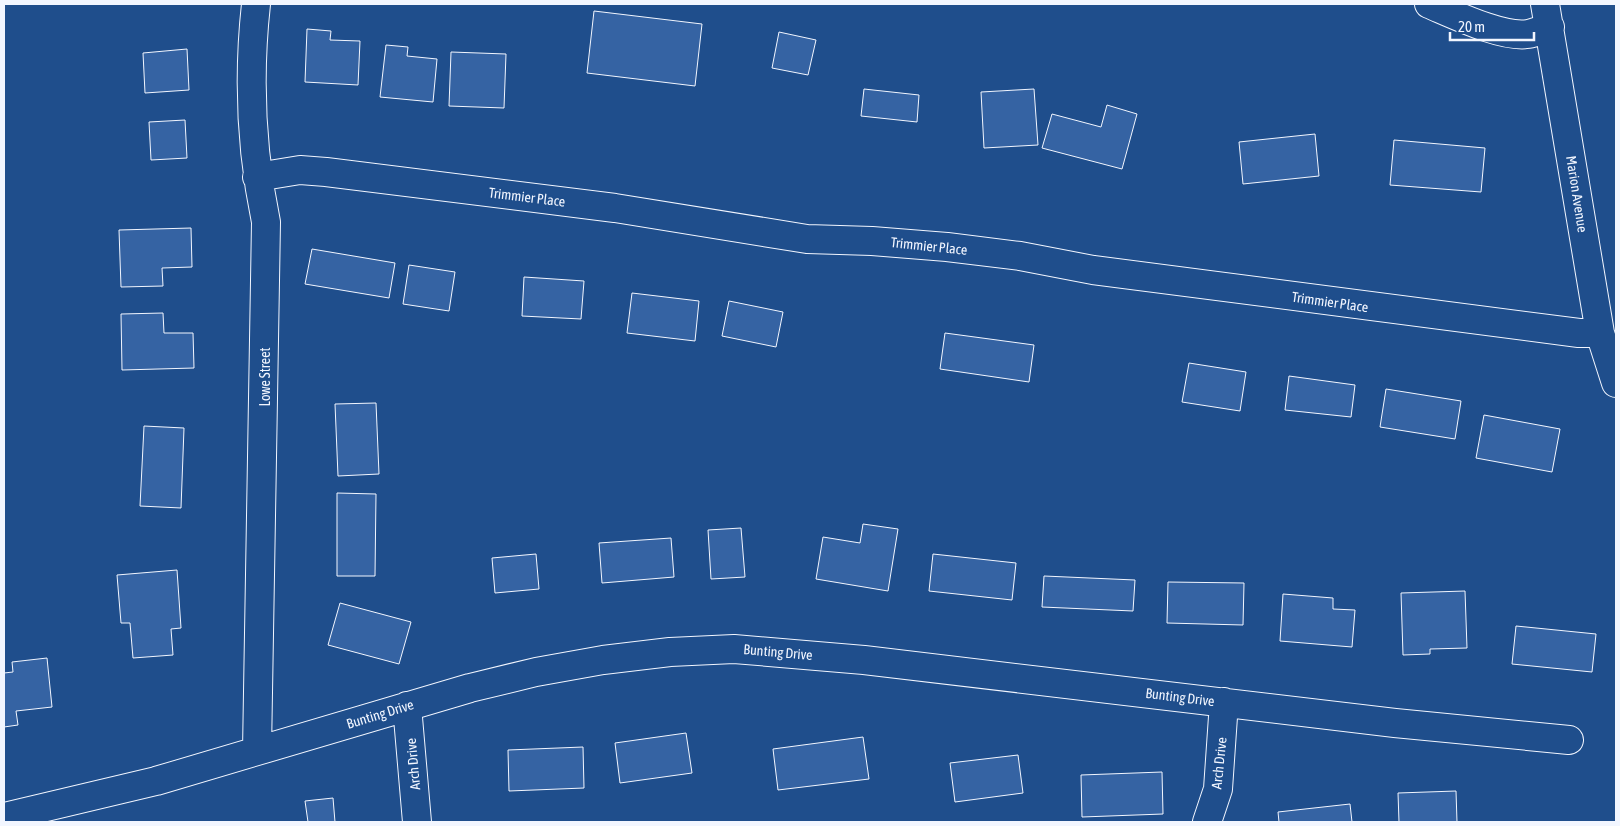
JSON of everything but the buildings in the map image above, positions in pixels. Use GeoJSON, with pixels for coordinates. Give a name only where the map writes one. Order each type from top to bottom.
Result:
{"type":"FeatureCollection","features":[{"type":"Feature","properties":{"kind":"street","name":"Lowe Street"},"geometry":{"type":"LineString","coordinates":[[256,4],[252,48],[253,141],[257,177],[266,222],[257,751]]}},
{"type":"Feature","properties":{"kind":"street"},"geometry":{"type":"LineString","coordinates":[[1429,4],[1471,22],[1517,35],[1530,34],[1548,15]]}},
{"type":"Feature","properties":{"kind":"street","name":"Marion Avenue"},"geometry":{"type":"LineString","coordinates":[[1548,15],[1600,333],[1616,382]]}},
{"type":"Feature","properties":{"kind":"street","name":"Trimmier Place"},"geometry":{"type":"LineString","coordinates":[[257,177],[300,170],[326,172],[614,208],[807,239],[872,241],[947,247],[1020,256],[1093,270],[1441,316],[1579,333],[1600,333]]}},
{"type":"Feature","properties":{"kind":"street","name":"Bunting Drive"},"geometry":{"type":"LineString","coordinates":[[16,818],[156,781],[470,688],[603,660],[670,652],[734,649],[864,660],[1395,723],[1569,740]]}},
{"type":"Feature","properties":{"kind":"street","name":"Arch Drive"},"geometry":{"type":"LineString","coordinates":[[1207,822],[1218,789],[1224,702]]}},
{"type":"Feature","properties":{"kind":"street","name":"Arch Drive"},"geometry":{"type":"LineString","coordinates":[[407,706],[417,822]]}}]}
